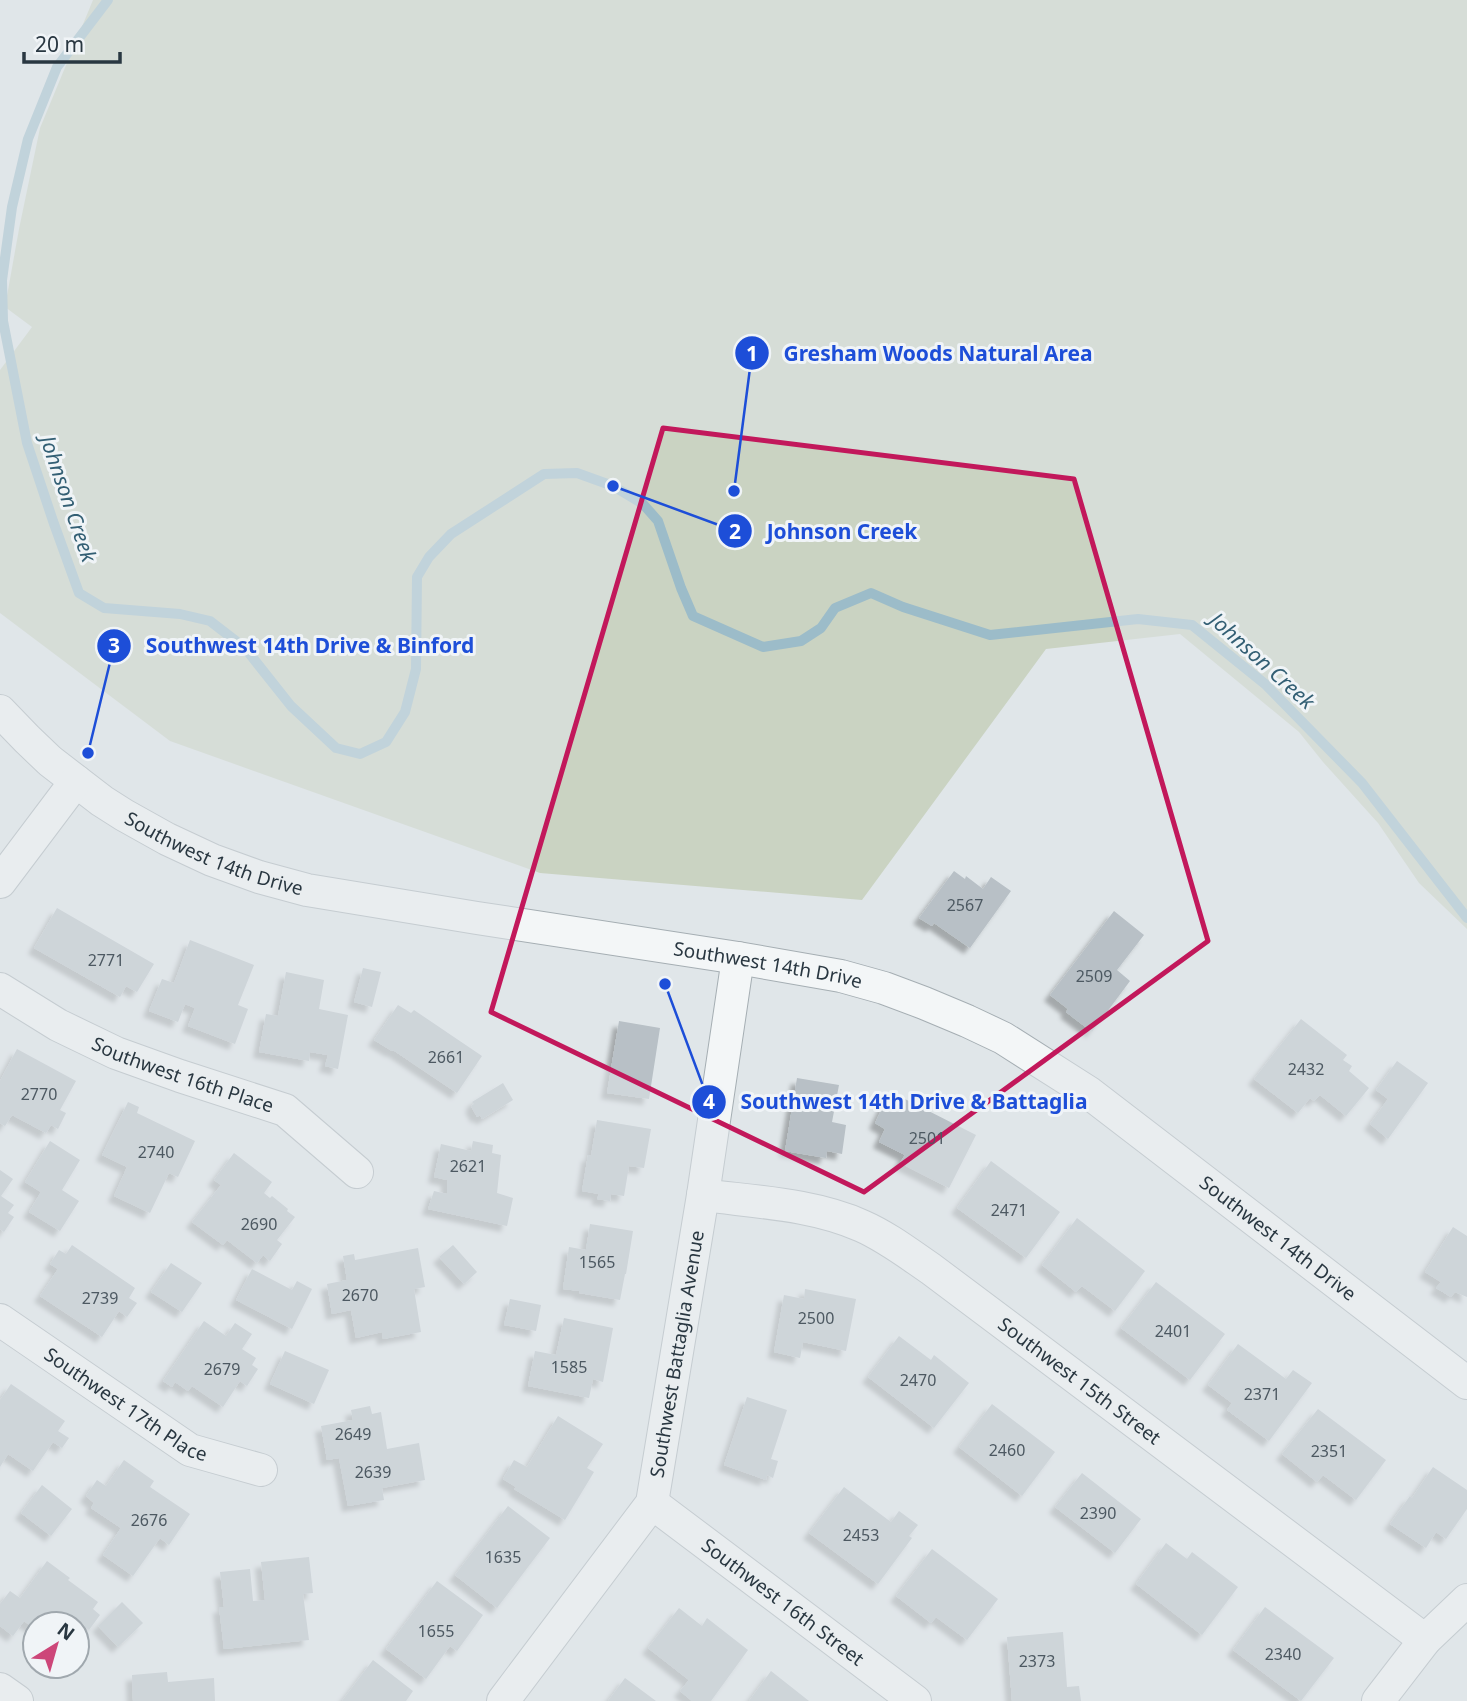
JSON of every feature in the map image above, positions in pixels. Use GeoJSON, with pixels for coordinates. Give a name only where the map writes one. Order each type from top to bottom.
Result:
{"type":"FeatureCollection","features":[{"type":"Feature","properties":{"kind":"street","name":"Southwest 14th Drive"},"geometry":{"type":"LineString","coordinates":[[0,711],[27,739],[76,781],[124,816],[212,860],[247,873],[307,890],[738,957],[842,976],[924,1003],[1003,1038],[1088,1092],[1467,1383]]}},
{"type":"Feature","properties":{"kind":"street"},"geometry":{"type":"LineString","coordinates":[[0,882],[76,781]]}},
{"type":"Feature","properties":{"kind":"street","name":"Southwest Battaglia Avenue"},"geometry":{"type":"LineString","coordinates":[[503,1701],[652,1503],[703,1195],[738,957]]}},
{"type":"Feature","properties":{"kind":"street","name":"Southwest 16th Place"},"geometry":{"type":"LineString","coordinates":[[0,989],[58,1025],[116,1053],[285,1110],[357,1172]]}},
{"type":"Feature","properties":{"kind":"street","name":"Southwest 15th Street"},"geometry":{"type":"LineString","coordinates":[[703,1195],[794,1207],[829,1215],[862,1225],[893,1242],[1425,1640]]}},
{"type":"Feature","properties":{"kind":"street","name":"Southwest 17th Place"},"geometry":{"type":"LineString","coordinates":[[0,1320],[190,1450],[261,1470]]}},
{"type":"Feature","properties":{"kind":"street","name":"Southwest 16th Street"},"geometry":{"type":"LineString","coordinates":[[652,1503],[915,1701]]}},
{"type":"Feature","properties":{"kind":"street"},"geometry":{"type":"LineString","coordinates":[[1378,1701],[1425,1640],[1467,1600]]}},
{"type":"Feature","properties":{"kind":"street"},"geometry":{"type":"LineString","coordinates":[[0,1689],[17,1701]]}},
{"type":"Feature","properties":{"kind":"highlighted area"},"geometry":{"type":"Polygon","coordinates":[[[663,428],[1074,479],[1208,941],[864,1192],[491,1012],[663,428]]]}},
{"type":"Feature","properties":{"kind":"green space"},"geometry":{"type":"Polygon","coordinates":[[[93,0],[1467,0],[1467,929],[1419,883],[1378,823],[1299,732],[1180,634],[1046,649],[862,900],[540,873],[170,741],[0,613],[0,370],[32,327],[5,307],[40,128],[93,0]]]}},
{"type":"Feature","properties":{"kind":"building"},"geometry":{"type":"Polygon","coordinates":[[[954,871],[983,889],[991,877],[1011,891],[970,948],[934,923],[932,926],[919,918],[954,871]]]}},
{"type":"Feature","properties":{"kind":"building"},"geometry":{"type":"Polygon","coordinates":[[[57,908],[154,964],[137,992],[126,986],[120,997],[34,948],[57,908]]]}},
{"type":"Feature","properties":{"kind":"building"},"geometry":{"type":"Polygon","coordinates":[[[1114,911],[1144,935],[1117,970],[1130,981],[1092,1032],[1066,1012],[1068,1009],[1050,995],[1114,911]]]}},
{"type":"Feature","properties":{"kind":"building"},"geometry":{"type":"Polygon","coordinates":[[[190,940],[254,965],[238,1005],[248,1009],[235,1044],[188,1026],[195,1008],[185,1004],[178,1022],[149,1011],[162,979],[174,983],[190,940]]]}},
{"type":"Feature","properties":{"kind":"building"},"geometry":{"type":"Polygon","coordinates":[[[363,968],[381,972],[372,1007],[354,1002],[363,968]]]}},
{"type":"Feature","properties":{"kind":"building"},"geometry":{"type":"Polygon","coordinates":[[[286,972],[324,980],[319,1009],[348,1015],[338,1069],[325,1066],[328,1055],[310,1052],[309,1061],[259,1052],[266,1014],[278,1016],[286,972]]]}},
{"type":"Feature","properties":{"kind":"building"},"geometry":{"type":"Polygon","coordinates":[[[398,1005],[411,1013],[414,1010],[482,1056],[457,1093],[374,1040],[398,1005]]]}},
{"type":"Feature","properties":{"kind":"building"},"geometry":{"type":"Polygon","coordinates":[[[1301,1019],[1347,1055],[1343,1060],[1352,1066],[1349,1071],[1369,1088],[1346,1116],[1320,1095],[1314,1101],[1310,1098],[1298,1113],[1254,1079],[1301,1019]]]}},
{"type":"Feature","properties":{"kind":"building"},"geometry":{"type":"Polygon","coordinates":[[[619,1021],[660,1028],[649,1099],[607,1093],[619,1021]]]}},
{"type":"Feature","properties":{"kind":"building"},"geometry":{"type":"Polygon","coordinates":[[[17,1049],[76,1081],[60,1110],[66,1113],[58,1129],[51,1125],[46,1133],[12,1115],[5,1126],[0,1123],[0,1081],[17,1049]]]}},
{"type":"Feature","properties":{"kind":"building"},"geometry":{"type":"Polygon","coordinates":[[[1397,1061],[1428,1083],[1388,1139],[1370,1124],[1388,1099],[1376,1090],[1397,1061]]]}},
{"type":"Feature","properties":{"kind":"building"},"geometry":{"type":"Polygon","coordinates":[[[797,1078],[839,1085],[832,1122],[846,1125],[842,1154],[827,1151],[826,1158],[785,1151],[797,1078]]]}},
{"type":"Feature","properties":{"kind":"building"},"geometry":{"type":"Polygon","coordinates":[[[503,1083],[513,1100],[482,1119],[480,1115],[477,1117],[471,1106],[474,1104],[472,1102],[503,1083]]]}},
{"type":"Feature","properties":{"kind":"building"},"geometry":{"type":"Polygon","coordinates":[[[888,1096],[899,1101],[901,1097],[976,1135],[949,1188],[900,1163],[905,1155],[879,1142],[885,1129],[875,1123],[888,1096]]]}},
{"type":"Feature","properties":{"kind":"building"},"geometry":{"type":"Polygon","coordinates":[[[128,1102],[139,1107],[137,1113],[195,1141],[178,1177],[169,1173],[150,1213],[114,1196],[127,1167],[102,1155],[128,1102]]]}},
{"type":"Feature","properties":{"kind":"building"},"geometry":{"type":"Polygon","coordinates":[[[597,1120],[651,1129],[644,1168],[629,1166],[624,1196],[611,1194],[610,1201],[597,1199],[599,1194],[582,1191],[597,1120]]]}},
{"type":"Feature","properties":{"kind":"building"},"geometry":{"type":"Polygon","coordinates":[[[50,1141],[80,1160],[62,1190],[79,1201],[60,1231],[29,1212],[41,1192],[25,1182],[50,1141]]]}},
{"type":"Feature","properties":{"kind":"building"},"geometry":{"type":"Polygon","coordinates":[[[473,1141],[493,1145],[492,1153],[501,1155],[497,1193],[513,1198],[507,1226],[428,1209],[434,1191],[447,1194],[447,1180],[434,1177],[441,1144],[471,1151],[473,1141]]]}},
{"type":"Feature","properties":{"kind":"building"},"geometry":{"type":"Polygon","coordinates":[[[234,1153],[272,1182],[264,1193],[270,1198],[272,1196],[295,1217],[277,1240],[282,1244],[270,1261],[263,1255],[257,1263],[227,1240],[223,1245],[192,1222],[221,1185],[214,1180],[234,1153]]]}},
{"type":"Feature","properties":{"kind":"building"},"geometry":{"type":"Polygon","coordinates":[[[991,1161],[1060,1212],[1026,1258],[957,1208],[991,1161]]]}},
{"type":"Feature","properties":{"kind":"building"},"geometry":{"type":"Polygon","coordinates":[[[0,1170],[13,1179],[1,1196],[14,1205],[8,1213],[14,1217],[4,1232],[0,1229],[0,1170]]]}},
{"type":"Feature","properties":{"kind":"building"},"geometry":{"type":"Polygon","coordinates":[[[1077,1218],[1145,1271],[1115,1311],[1082,1286],[1076,1292],[1042,1265],[1077,1218]]]}},
{"type":"Feature","properties":{"kind":"building"},"geometry":{"type":"Polygon","coordinates":[[[590,1224],[633,1231],[620,1300],[563,1289],[569,1247],[586,1250],[590,1224]]]}},
{"type":"Feature","properties":{"kind":"building"},"geometry":{"type":"Polygon","coordinates":[[[1453,1227],[1467,1236],[1467,1297],[1455,1292],[1451,1297],[1436,1288],[1441,1282],[1425,1272],[1453,1227]]]}},
{"type":"Feature","properties":{"kind":"building"},"geometry":{"type":"Polygon","coordinates":[[[72,1245],[135,1288],[129,1298],[137,1303],[127,1317],[119,1311],[102,1337],[40,1296],[58,1269],[50,1264],[59,1250],[66,1254],[72,1245]]]}},
{"type":"Feature","properties":{"kind":"building"},"geometry":{"type":"Polygon","coordinates":[[[453,1245],[477,1272],[464,1284],[439,1257],[453,1245]]]}},
{"type":"Feature","properties":{"kind":"building"},"geometry":{"type":"Polygon","coordinates":[[[418,1248],[425,1287],[414,1289],[421,1332],[383,1339],[382,1332],[356,1338],[351,1310],[332,1314],[327,1284],[347,1280],[343,1256],[354,1254],[355,1260],[418,1248]]]}},
{"type":"Feature","properties":{"kind":"building"},"geometry":{"type":"Polygon","coordinates":[[[171,1263],[202,1283],[182,1312],[151,1292],[171,1263]]]}},
{"type":"Feature","properties":{"kind":"building"},"geometry":{"type":"Polygon","coordinates":[[[252,1269],[292,1290],[297,1281],[312,1289],[292,1329],[236,1300],[252,1269]]]}},
{"type":"Feature","properties":{"kind":"building"},"geometry":{"type":"Polygon","coordinates":[[[1156,1282],[1225,1334],[1190,1380],[1121,1328],[1156,1282]]]}},
{"type":"Feature","properties":{"kind":"building"},"geometry":{"type":"Polygon","coordinates":[[[805,1289],[856,1299],[846,1351],[803,1342],[800,1358],[774,1352],[784,1295],[804,1299],[805,1289]]]}},
{"type":"Feature","properties":{"kind":"building"},"geometry":{"type":"Polygon","coordinates":[[[510,1299],[541,1305],[536,1331],[504,1325],[510,1299]]]}},
{"type":"Feature","properties":{"kind":"building"},"geometry":{"type":"Polygon","coordinates":[[[564,1318],[613,1328],[603,1382],[593,1379],[589,1398],[528,1386],[535,1351],[556,1355],[564,1318]]]}},
{"type":"Feature","properties":{"kind":"building"},"geometry":{"type":"Polygon","coordinates":[[[204,1321],[226,1336],[235,1323],[252,1334],[242,1349],[256,1358],[252,1365],[258,1369],[247,1386],[240,1381],[223,1407],[192,1386],[188,1391],[175,1382],[172,1387],[163,1381],[204,1321]]]}},
{"type":"Feature","properties":{"kind":"building"},"geometry":{"type":"Polygon","coordinates":[[[899,1336],[931,1360],[934,1355],[969,1383],[934,1428],[868,1377],[899,1336]]]}},
{"type":"Feature","properties":{"kind":"building"},"geometry":{"type":"Polygon","coordinates":[[[1238,1344],[1286,1379],[1293,1370],[1312,1383],[1269,1441],[1227,1410],[1232,1403],[1208,1385],[1238,1344]]]}},
{"type":"Feature","properties":{"kind":"building"},"geometry":{"type":"Polygon","coordinates":[[[285,1351],[329,1370],[314,1404],[270,1384],[285,1351]]]}},
{"type":"Feature","properties":{"kind":"building"},"geometry":{"type":"Polygon","coordinates":[[[11,1384],[65,1421],[58,1431],[69,1438],[62,1448],[53,1442],[33,1471],[8,1454],[0,1467],[0,1400],[11,1384]]]}},
{"type":"Feature","properties":{"kind":"building"},"geometry":{"type":"Polygon","coordinates":[[[747,1397],[787,1410],[771,1459],[778,1461],[773,1478],[767,1475],[766,1480],[724,1465],[747,1397]]]}},
{"type":"Feature","properties":{"kind":"building"},"geometry":{"type":"Polygon","coordinates":[[[992,1404],[1055,1452],[1022,1496],[959,1447],[992,1404]]]}},
{"type":"Feature","properties":{"kind":"building"},"geometry":{"type":"Polygon","coordinates":[[[370,1406],[372,1414],[381,1412],[387,1449],[419,1443],[425,1480],[382,1488],[384,1500],[348,1506],[339,1458],[327,1460],[321,1426],[353,1420],[351,1410],[370,1406]]]}},
{"type":"Feature","properties":{"kind":"building"},"geometry":{"type":"Polygon","coordinates":[[[1318,1409],[1386,1460],[1356,1500],[1323,1475],[1317,1482],[1282,1454],[1318,1409]]]}},
{"type":"Feature","properties":{"kind":"building"},"geometry":{"type":"Polygon","coordinates":[[[558,1416],[603,1444],[587,1468],[594,1472],[565,1520],[514,1489],[516,1487],[503,1479],[514,1460],[527,1467],[558,1416]]]}},
{"type":"Feature","properties":{"kind":"building"},"geometry":{"type":"Polygon","coordinates":[[[124,1460],[154,1481],[150,1487],[190,1514],[169,1545],[160,1538],[133,1576],[103,1555],[121,1528],[91,1508],[94,1503],[86,1496],[97,1480],[106,1486],[124,1460]]]}},
{"type":"Feature","properties":{"kind":"building"},"geometry":{"type":"Polygon","coordinates":[[[1433,1467],[1467,1490],[1467,1509],[1446,1539],[1436,1532],[1426,1548],[1390,1524],[1433,1467]]]}},
{"type":"Feature","properties":{"kind":"building"},"geometry":{"type":"Polygon","coordinates":[[[1082,1473],[1141,1519],[1115,1553],[1055,1507],[1082,1473]]]}},
{"type":"Feature","properties":{"kind":"building"},"geometry":{"type":"Polygon","coordinates":[[[42,1485],[72,1509],[51,1536],[21,1513],[42,1485]]]}},
{"type":"Feature","properties":{"kind":"building"},"geometry":{"type":"Polygon","coordinates":[[[844,1487],[891,1522],[899,1511],[918,1525],[909,1536],[912,1538],[878,1584],[809,1533],[844,1487]]]}},
{"type":"Feature","properties":{"kind":"building"},"geometry":{"type":"Polygon","coordinates":[[[508,1506],[550,1538],[497,1608],[455,1575],[508,1506]]]}},
{"type":"Feature","properties":{"kind":"building"},"geometry":{"type":"Polygon","coordinates":[[[1166,1543],[1187,1559],[1192,1552],[1238,1587],[1202,1635],[1136,1584],[1166,1543]]]}},
{"type":"Feature","properties":{"kind":"building"},"geometry":{"type":"Polygon","coordinates":[[[932,1549],[998,1599],[967,1640],[936,1617],[931,1623],[896,1596],[932,1549]]]}},
{"type":"Feature","properties":{"kind":"building"},"geometry":{"type":"Polygon","coordinates":[[[309,1557],[313,1593],[303,1594],[309,1640],[224,1649],[219,1607],[224,1607],[220,1572],[250,1569],[253,1601],[265,1600],[261,1562],[309,1557]]]}},
{"type":"Feature","properties":{"kind":"building"},"geometry":{"type":"Polygon","coordinates":[[[47,1561],[98,1602],[93,1609],[100,1615],[91,1627],[91,1610],[21,1610],[21,1625],[13,1636],[0,1626],[0,1604],[10,1591],[20,1598],[47,1561]]]}},
{"type":"Feature","properties":{"kind":"building"},"geometry":{"type":"Polygon","coordinates":[[[437,1581],[483,1615],[457,1651],[450,1646],[426,1679],[386,1649],[437,1581]]]}},
{"type":"Feature","properties":{"kind":"building"},"geometry":{"type":"Polygon","coordinates":[[[122,1602],[143,1623],[118,1647],[98,1626],[122,1602]]]}},
{"type":"Feature","properties":{"kind":"building"},"geometry":{"type":"Polygon","coordinates":[[[1265,1607],[1334,1658],[1301,1701],[1233,1650],[1265,1607]]]}},
{"type":"Feature","properties":{"kind":"building"},"geometry":{"type":"Polygon","coordinates":[[[679,1608],[702,1626],[707,1618],[748,1650],[711,1701],[692,1701],[680,1691],[689,1680],[648,1648],[679,1608]]]}},
{"type":"Feature","properties":{"kind":"building"},"geometry":{"type":"Polygon","coordinates":[[[1063,1632],[1067,1687],[1079,1686],[1081,1701],[1012,1701],[1007,1637],[1063,1632]]]}},
{"type":"Feature","properties":{"kind":"building"},"geometry":{"type":"Polygon","coordinates":[[[373,1660],[413,1691],[406,1701],[342,1701],[373,1660]]]}},
{"type":"Feature","properties":{"kind":"building"},"geometry":{"type":"Polygon","coordinates":[[[771,1671],[809,1701],[749,1701],[771,1671]]]}},
{"type":"Feature","properties":{"kind":"building"},"geometry":{"type":"Polygon","coordinates":[[[167,1672],[168,1682],[214,1678],[215,1701],[133,1701],[132,1675],[167,1672]]]}},
{"type":"Feature","properties":{"kind":"building"},"geometry":{"type":"Polygon","coordinates":[[[625,1678],[656,1701],[608,1701],[625,1678]]]}},
{"type":"Feature","properties":{"kind":"waterway","name":"Johnson Creek"},"geometry":{"type":"LineString","coordinates":[[108,0],[57,67],[28,139],[12,207],[2,280],[3,321],[27,443],[79,593],[104,608],[180,614],[210,621],[245,648],[291,706],[336,748],[360,754],[386,742],[405,712],[416,669],[417,577],[429,557],[451,534],[544,474],[577,473],[613,486],[643,504],[658,521],[693,616],[763,647],[801,641],[821,628],[835,608],[871,593],[903,607],[990,635],[1138,619],[1192,625],[1265,684],[1362,783],[1467,918]]}},
{"type":"Feature","properties":{"kind":"place","name":"Johnson Creek"},"geometry":{"type":"Point","coordinates":[613,486]}},
{"type":"Feature","properties":{"kind":"place","name":"Gresham Woods Natural Area"},"geometry":{"type":"Point","coordinates":[734,491]}},
{"type":"Feature","properties":{"kind":"place","name":"Southwest 14th Drive & Binford"},"geometry":{"type":"Point","coordinates":[88,753]}},
{"type":"Feature","properties":{"kind":"place","name":"Southwest 14th Drive & Battaglia"},"geometry":{"type":"Point","coordinates":[665,984]}}]}
